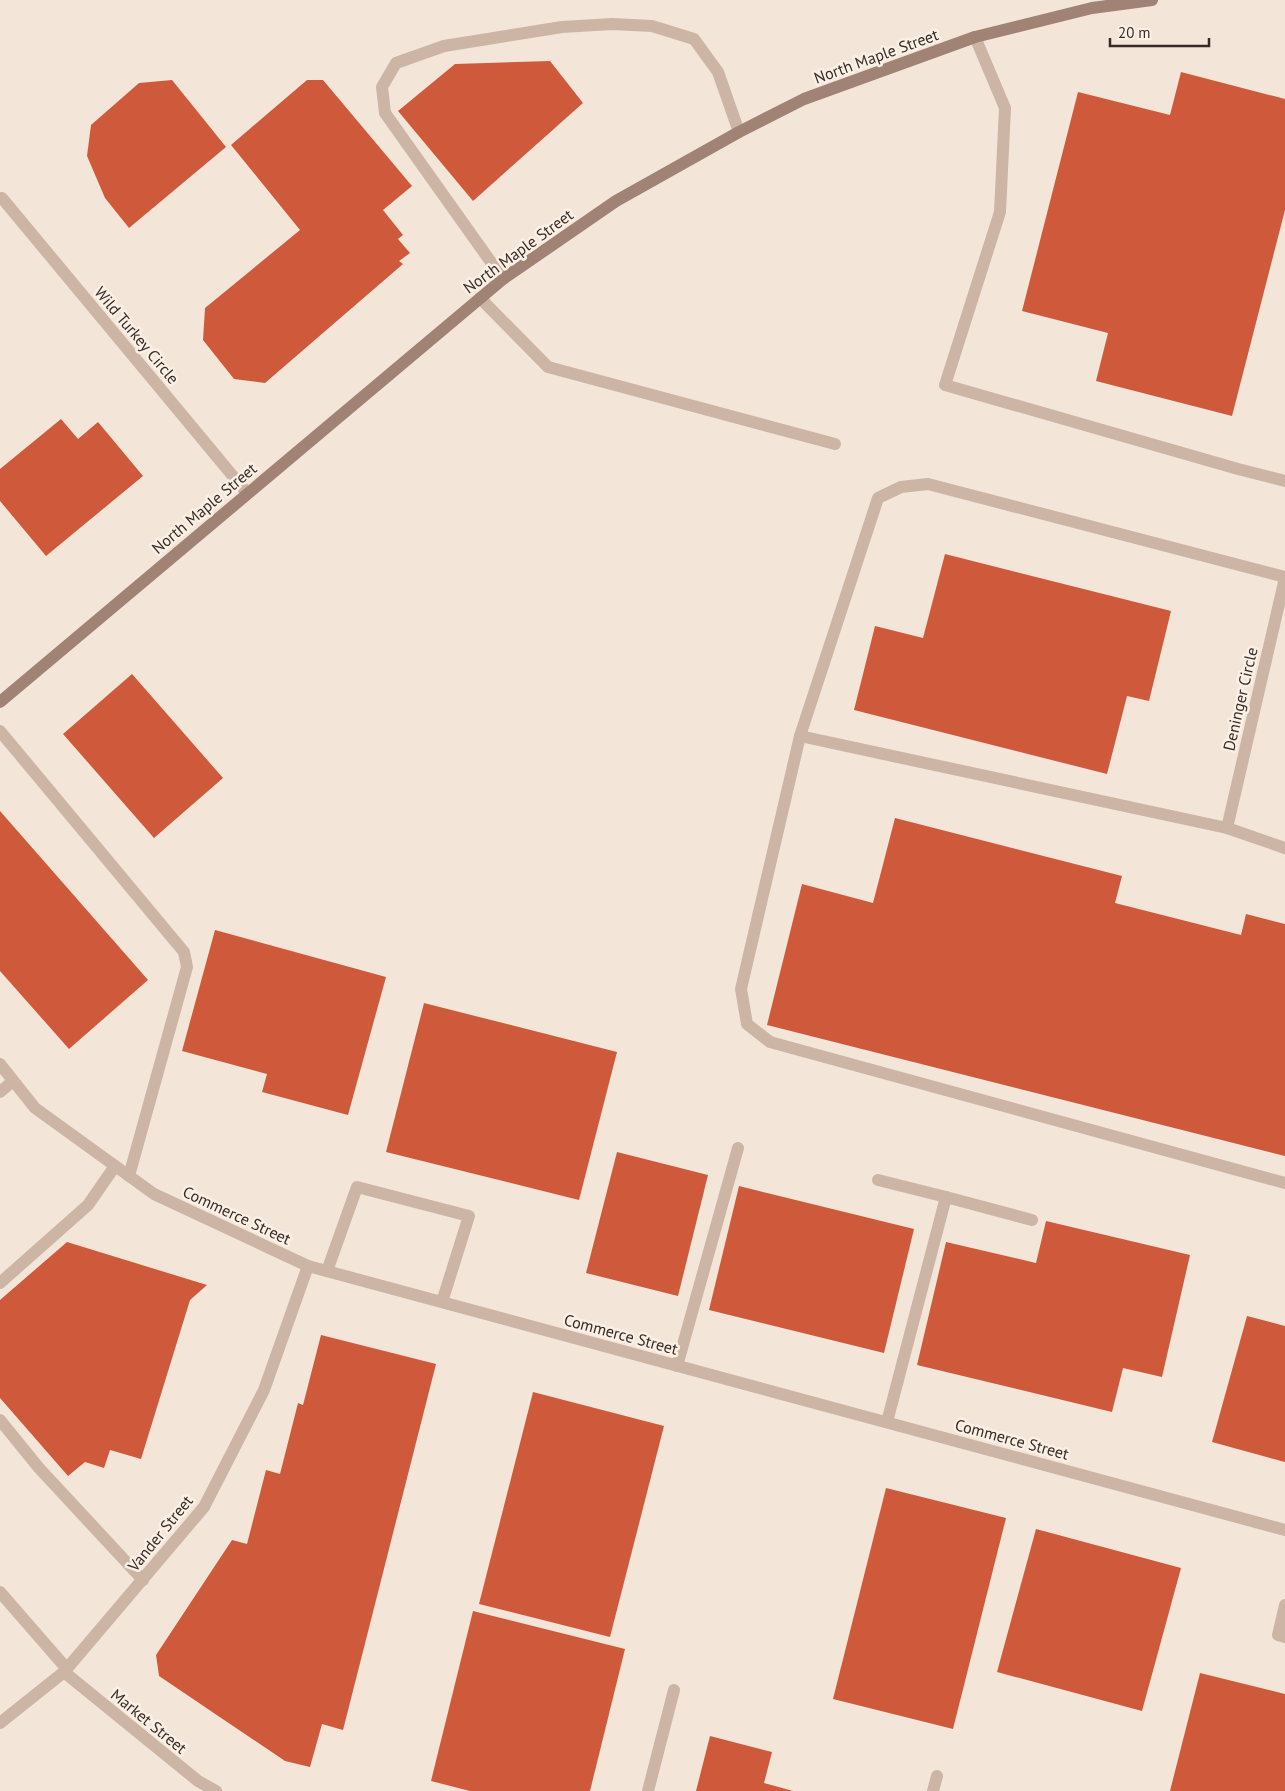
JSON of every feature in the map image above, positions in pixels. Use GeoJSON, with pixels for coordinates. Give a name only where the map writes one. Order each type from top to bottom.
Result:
{"type":"FeatureCollection","features":[{"type":"Feature","properties":{"kind":"main road","name":"North Maple Street"},"geometry":{"type":"LineString","coordinates":[[0,702],[503,279],[616,202],[739,132],[804,99],[975,37],[1092,8],[1152,0]]}},
{"type":"Feature","properties":{"kind":"street"},"geometry":{"type":"LineString","coordinates":[[503,279],[385,113],[382,86],[396,63],[444,46],[562,26],[612,24],[652,26],[694,39],[718,72],[739,132]]}},
{"type":"Feature","properties":{"kind":"street"},"geometry":{"type":"LineString","coordinates":[[975,37],[1005,108],[1000,212],[945,385],[1238,469],[1285,480]]}},
{"type":"Feature","properties":{"kind":"street","name":"Wild Turkey Circle"},"geometry":{"type":"LineString","coordinates":[[1,197],[247,493]]}},
{"type":"Feature","properties":{"kind":"street"},"geometry":{"type":"LineString","coordinates":[[480,298],[548,367],[835,444]]}},
{"type":"Feature","properties":{"kind":"street"},"geometry":{"type":"LineString","coordinates":[[1285,578],[928,484],[901,487],[878,498],[800,736],[741,989],[747,1024],[770,1042],[1285,1183]]}},
{"type":"Feature","properties":{"kind":"street","name":"Deninger Circle"},"geometry":{"type":"LineString","coordinates":[[1227,828],[1283,598],[1285,578]]}},
{"type":"Feature","properties":{"kind":"street"},"geometry":{"type":"LineString","coordinates":[[0,731],[184,952],[187,967],[129,1176]]}},
{"type":"Feature","properties":{"kind":"street"},"geometry":{"type":"LineString","coordinates":[[800,736],[1227,828],[1285,848]]}},
{"type":"Feature","properties":{"kind":"street","name":"Commerce Street"},"geometry":{"type":"LineString","coordinates":[[0,1064],[35,1108],[154,1194],[308,1266],[1285,1530]]}},
{"type":"Feature","properties":{"kind":"street"},"geometry":{"type":"LineString","coordinates":[[0,1092],[13,1080]]}},
{"type":"Feature","properties":{"kind":"street"},"geometry":{"type":"LineString","coordinates":[[677,1366],[738,1148]]}},
{"type":"Feature","properties":{"kind":"street"},"geometry":{"type":"LineString","coordinates":[[0,1283],[88,1206],[116,1166]]}},
{"type":"Feature","properties":{"kind":"street"},"geometry":{"type":"LineString","coordinates":[[878,1180],[1032,1220]]}},
{"type":"Feature","properties":{"kind":"street"},"geometry":{"type":"LineString","coordinates":[[327,1271],[357,1187],[469,1216],[442,1302]]}},
{"type":"Feature","properties":{"kind":"street"},"geometry":{"type":"LineString","coordinates":[[887,1422],[946,1197]]}},
{"type":"Feature","properties":{"kind":"street","name":"Vander Street"},"geometry":{"type":"LineString","coordinates":[[0,1723],[65,1670],[204,1507],[264,1390],[308,1266]]}},
{"type":"Feature","properties":{"kind":"street"},"geometry":{"type":"LineString","coordinates":[[0,1420],[39,1468],[143,1580]]}},
{"type":"Feature","properties":{"kind":"street","name":"Market Street"},"geometry":{"type":"LineString","coordinates":[[0,1592],[65,1670],[198,1781],[216,1791]]}},
{"type":"Feature","properties":{"kind":"street"},"geometry":{"type":"LineString","coordinates":[[1285,1605],[1278,1635],[1285,1637]]}},
{"type":"Feature","properties":{"kind":"street"},"geometry":{"type":"LineString","coordinates":[[648,1791],[674,1690]]}},
{"type":"Feature","properties":{"kind":"street"},"geometry":{"type":"LineString","coordinates":[[933,1791],[937,1776]]}},
{"type":"Feature","properties":{"kind":"building"},"geometry":{"type":"Polygon","coordinates":[[[550,61],[583,103],[473,201],[398,111],[455,64],[550,61]]]}},
{"type":"Feature","properties":{"kind":"building"},"geometry":{"type":"Polygon","coordinates":[[[1181,72],[1285,99],[1285,210],[1232,416],[1096,381],[1108,333],[1022,311],[1078,92],[1170,115],[1181,72]]]}},
{"type":"Feature","properties":{"kind":"building"},"geometry":{"type":"Polygon","coordinates":[[[172,80],[226,147],[129,228],[105,198],[87,156],[91,125],[139,83],[172,80]]]}},
{"type":"Feature","properties":{"kind":"building"},"geometry":{"type":"Polygon","coordinates":[[[307,80],[323,80],[412,186],[383,210],[403,235],[398,239],[410,253],[399,261],[403,264],[265,383],[234,379],[203,340],[205,308],[300,230],[231,145],[307,80]]]}},
{"type":"Feature","properties":{"kind":"building"},"geometry":{"type":"Polygon","coordinates":[[[61,419],[78,439],[98,422],[143,476],[46,556],[0,501],[0,469],[61,419]]]}},
{"type":"Feature","properties":{"kind":"building"},"geometry":{"type":"Polygon","coordinates":[[[945,554],[1171,611],[1149,701],[1127,696],[1107,774],[854,710],[875,626],[923,638],[945,554]]]}},
{"type":"Feature","properties":{"kind":"building"},"geometry":{"type":"Polygon","coordinates":[[[132,674],[223,778],[154,838],[63,734],[132,674]]]}},
{"type":"Feature","properties":{"kind":"building"},"geometry":{"type":"Polygon","coordinates":[[[0,811],[148,980],[69,1049],[0,971],[0,811]]]}},
{"type":"Feature","properties":{"kind":"building"},"geometry":{"type":"Polygon","coordinates":[[[895,818],[1122,876],[1115,903],[1241,935],[1246,914],[1285,924],[1285,1156],[767,1025],[802,884],[873,903],[895,818]]]}},
{"type":"Feature","properties":{"kind":"building"},"geometry":{"type":"Polygon","coordinates":[[[215,930],[386,977],[348,1115],[262,1092],[267,1074],[182,1051],[215,930]]]}},
{"type":"Feature","properties":{"kind":"building"},"geometry":{"type":"Polygon","coordinates":[[[424,1003],[617,1052],[579,1200],[386,1152],[424,1003]]]}},
{"type":"Feature","properties":{"kind":"building"},"geometry":{"type":"Polygon","coordinates":[[[617,1152],[708,1175],[678,1296],[586,1273],[617,1152]]]}},
{"type":"Feature","properties":{"kind":"building"},"geometry":{"type":"Polygon","coordinates":[[[739,1186],[914,1229],[884,1353],[709,1310],[739,1186]]]}},
{"type":"Feature","properties":{"kind":"building"},"geometry":{"type":"Polygon","coordinates":[[[1046,1221],[1190,1255],[1162,1377],[1123,1368],[1112,1412],[917,1365],[946,1242],[1036,1263],[1046,1221]]]}},
{"type":"Feature","properties":{"kind":"building"},"geometry":{"type":"Polygon","coordinates":[[[67,1242],[207,1285],[190,1300],[141,1459],[110,1450],[104,1468],[85,1462],[68,1476],[0,1398],[0,1300],[67,1242]]]}},
{"type":"Feature","properties":{"kind":"building"},"geometry":{"type":"Polygon","coordinates":[[[1247,1316],[1285,1326],[1285,1462],[1212,1442],[1247,1316]]]}},
{"type":"Feature","properties":{"kind":"building"},"geometry":{"type":"Polygon","coordinates":[[[321,1335],[436,1364],[343,1730],[322,1724],[310,1767],[285,1761],[159,1676],[156,1655],[232,1540],[247,1544],[266,1470],[280,1474],[298,1403],[303,1405],[321,1335]]]}},
{"type":"Feature","properties":{"kind":"building"},"geometry":{"type":"Polygon","coordinates":[[[533,1392],[664,1426],[610,1637],[479,1604],[533,1392]]]}},
{"type":"Feature","properties":{"kind":"building"},"geometry":{"type":"Polygon","coordinates":[[[886,1488],[1006,1518],[953,1729],[833,1699],[886,1488]]]}},
{"type":"Feature","properties":{"kind":"building"},"geometry":{"type":"Polygon","coordinates":[[[1036,1529],[1181,1568],[1142,1711],[997,1672],[1036,1529]]]}},
{"type":"Feature","properties":{"kind":"building"},"geometry":{"type":"Polygon","coordinates":[[[473,1611],[625,1649],[590,1791],[470,1791],[431,1781],[473,1611]]]}},
{"type":"Feature","properties":{"kind":"building"},"geometry":{"type":"Polygon","coordinates":[[[1200,1673],[1285,1694],[1285,1791],[1170,1791],[1200,1673]]]}},
{"type":"Feature","properties":{"kind":"building"},"geometry":{"type":"Polygon","coordinates":[[[710,1736],[772,1752],[764,1783],[793,1791],[696,1791],[710,1736]]]}}]}
